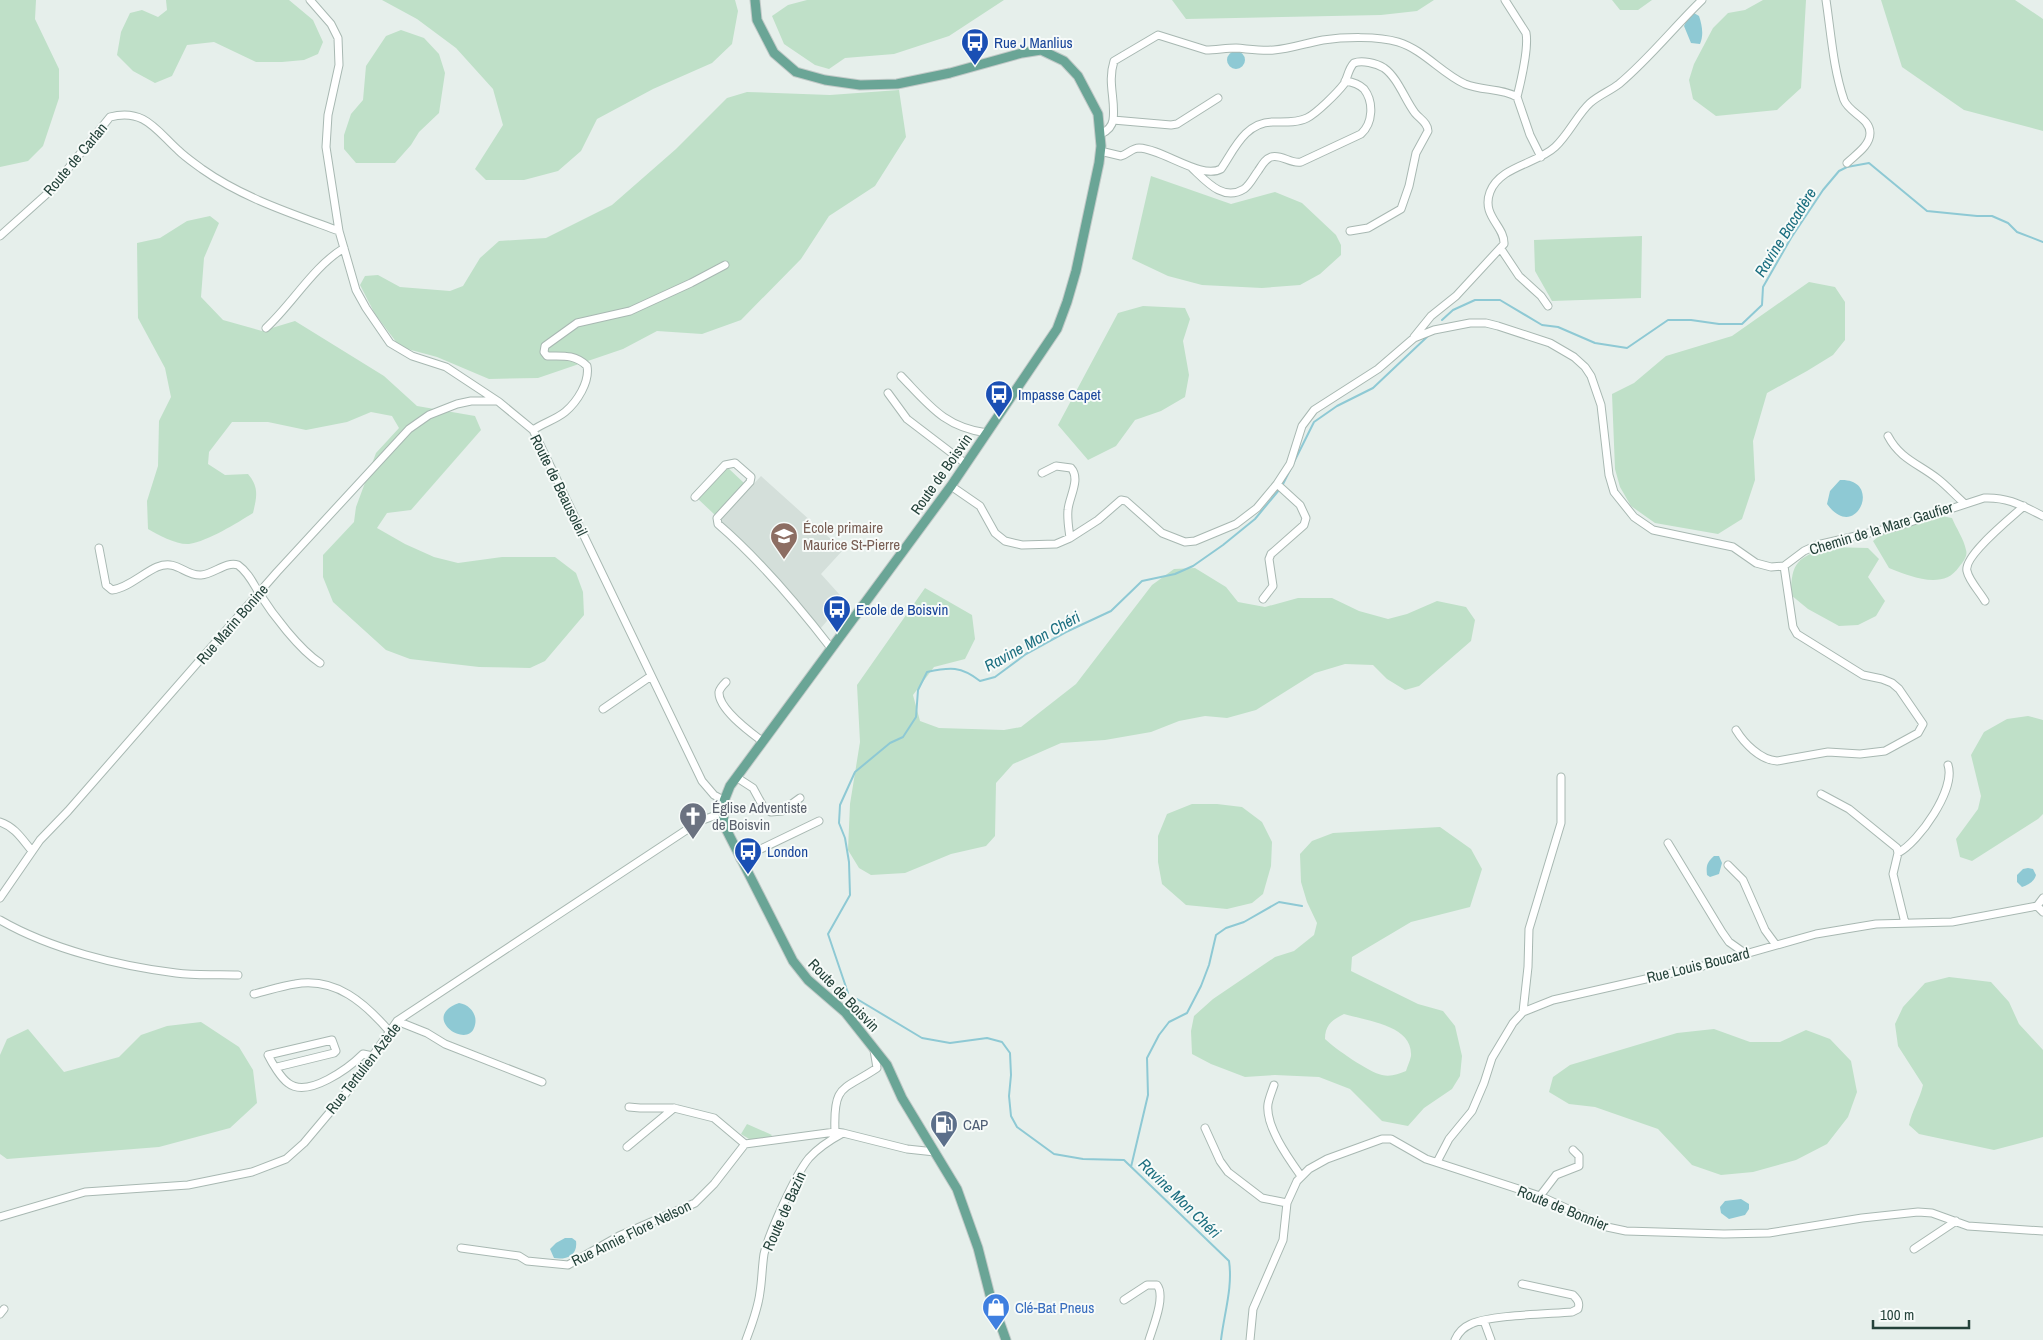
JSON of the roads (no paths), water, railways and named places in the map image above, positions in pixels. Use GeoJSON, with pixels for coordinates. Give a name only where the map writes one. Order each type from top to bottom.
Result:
{"type":"FeatureCollection","features":[{"type":"Feature","properties":{"kind":"main road","name":"Route de Boisvin"},"geometry":{"type":"LineString","coordinates":[[755,0],[757,20],[774,53],[796,72],[825,80],[860,85],[896,84],[950,73],[1022,53],[1041,50],[1053,54],[1064,61],[1078,76],[1098,114],[1101,134],[1100,151],[1076,271],[1056,329],[951,486],[736,777],[723,800],[722,813],[740,859],[799,971],[845,1012],[887,1064],[902,1098],[957,1189],[978,1248],[990,1295],[1006,1340]]}},
{"type":"Feature","properties":{"kind":"street","name":"Route de Beausoleil"},"geometry":{"type":"LineString","coordinates":[[310,0],[331,24],[338,38],[340,51],[339,65],[328,115],[326,147],[339,231],[356,290],[390,343],[412,356],[446,367],[498,402],[533,430],[702,780],[714,795],[723,800]]}},
{"type":"Feature","properties":{"kind":"street"},"geometry":{"type":"LineString","coordinates":[[1505,0],[1526,34],[1523,74],[1517,97],[1530,134],[1541,157]]}},
{"type":"Feature","properties":{"kind":"street"},"geometry":{"type":"LineString","coordinates":[[951,486],[980,506],[995,533],[1005,541],[1022,545],[1056,544],[1070,538],[1098,520],[1121,500],[1131,504],[1162,533],[1185,542],[1196,542],[1236,524],[1257,508],[1277,484],[1290,464],[1302,426],[1314,410],[1378,369],[1414,338],[1431,316],[1456,296],[1501,249],[1504,238],[1496,226],[1487,204],[1491,190],[1497,182],[1510,172],[1541,157],[1554,148],[1590,103],[1619,84],[1702,0]]}},
{"type":"Feature","properties":{"kind":"street"},"geometry":{"type":"LineString","coordinates":[[1826,0],[1844,101],[1868,126],[1870,132],[1864,147],[1847,163]]}},
{"type":"Feature","properties":{"kind":"street"},"geometry":{"type":"LineString","coordinates":[[1101,134],[1109,129],[1113,120],[1111,82],[1114,61],[1158,35],[1206,50],[1235,48],[1274,50],[1344,38],[1386,39],[1410,46],[1465,84],[1476,88],[1504,92],[1517,97]]}},
{"type":"Feature","properties":{"kind":"street"},"geometry":{"type":"LineString","coordinates":[[1100,151],[1121,156],[1133,149],[1140,148],[1160,152],[1208,172],[1216,172],[1221,169],[1244,134],[1260,124],[1296,122],[1306,119],[1313,114],[1346,81],[1350,68],[1354,63],[1363,61],[1383,67],[1416,114],[1428,127],[1427,136],[1416,154],[1409,186],[1401,209],[1368,228],[1350,231]]}},
{"type":"Feature","properties":{"kind":"street"},"geometry":{"type":"LineString","coordinates":[[1188,164],[1214,189],[1234,192],[1244,189],[1265,160],[1270,157],[1300,162],[1361,134],[1366,129],[1372,110],[1370,101],[1364,89],[1358,84],[1346,81]]}},
{"type":"Feature","properties":{"kind":"street"},"geometry":{"type":"LineString","coordinates":[[1113,120],[1177,124],[1218,98]]}},
{"type":"Feature","properties":{"kind":"street","name":"Route de Carlan"},"geometry":{"type":"LineString","coordinates":[[0,236],[49,192],[110,117],[120,115],[130,115],[145,120],[203,170],[242,192],[339,231]]}},
{"type":"Feature","properties":{"kind":"street"},"geometry":{"type":"LineString","coordinates":[[266,328],[332,256],[344,248]]}},
{"type":"Feature","properties":{"kind":"street"},"geometry":{"type":"LineString","coordinates":[[1501,249],[1519,276],[1541,296],[1548,306]]}},
{"type":"Feature","properties":{"kind":"street"},"geometry":{"type":"LineString","coordinates":[[533,430],[556,418],[569,408],[584,387],[587,378],[587,366],[582,362],[568,356],[547,356],[544,352],[546,346],[577,323],[630,311],[725,265]]}},
{"type":"Feature","properties":{"kind":"street"},"geometry":{"type":"LineString","coordinates":[[1414,338],[1451,325],[1486,323],[1550,343],[1574,358],[1588,371],[1596,387],[1601,405],[1609,475],[1614,492],[1634,517],[1653,530],[1733,548],[1756,563],[1771,567],[1784,566],[1793,627],[1797,634],[1863,676],[1882,679],[1892,683],[1899,689],[1922,720],[1922,727],[1918,733],[1885,751],[1860,754],[1828,752],[1777,761],[1768,759],[1750,746],[1736,730]]}},
{"type":"Feature","properties":{"kind":"street"},"geometry":{"type":"LineString","coordinates":[[901,376],[942,418],[964,428],[987,433]]}},
{"type":"Feature","properties":{"kind":"street"},"geometry":{"type":"LineString","coordinates":[[888,393],[906,419],[966,464]]}},
{"type":"Feature","properties":{"kind":"street","name":"Rue Marin Bonine"},"geometry":{"type":"LineString","coordinates":[[0,898],[32,851],[336,506],[409,429],[430,415],[458,404],[471,401],[498,402]]}},
{"type":"Feature","properties":{"kind":"street"},"geometry":{"type":"LineString","coordinates":[[1888,436],[1893,446],[1902,455],[1939,480],[1964,503]]}},
{"type":"Feature","properties":{"kind":"street"},"geometry":{"type":"LineString","coordinates":[[695,497],[725,465],[735,463],[750,477],[750,482],[717,518],[718,524],[748,549],[831,648]]}},
{"type":"Feature","properties":{"kind":"street"},"geometry":{"type":"LineString","coordinates":[[1042,473],[1056,466],[1071,468],[1075,472],[1076,478],[1068,508],[1070,538]]}},
{"type":"Feature","properties":{"kind":"street"},"geometry":{"type":"LineString","coordinates":[[1262,599],[1273,586],[1271,554],[1304,525],[1306,518],[1300,505],[1277,484]]}},
{"type":"Feature","properties":{"kind":"street","name":"Chemin de la Mare Gaufier"},"geometry":{"type":"LineString","coordinates":[[1784,566],[1804,551],[1817,545],[1895,527],[1984,498],[2012,500],[2043,516]]}},
{"type":"Feature","properties":{"kind":"street"},"geometry":{"type":"LineString","coordinates":[[1985,601],[1967,572],[1967,566],[1976,551],[2024,506]]}},
{"type":"Feature","properties":{"kind":"street"},"geometry":{"type":"LineString","coordinates":[[99,548],[106,585],[112,590],[158,567],[168,565],[176,565],[192,574],[200,575],[234,564],[242,567],[259,594],[302,650],[320,663]]}},
{"type":"Feature","properties":{"kind":"street"},"geometry":{"type":"LineString","coordinates":[[603,709],[651,676]]}},
{"type":"Feature","properties":{"kind":"street"},"geometry":{"type":"LineString","coordinates":[[726,682],[720,689],[719,694],[730,713],[762,741]]}},
{"type":"Feature","properties":{"kind":"street"},"geometry":{"type":"LineString","coordinates":[[1898,853],[1910,846],[1938,805],[1950,775],[1948,765]]}},
{"type":"Feature","properties":{"kind":"street"},"geometry":{"type":"LineString","coordinates":[[736,777],[753,788],[764,808],[771,812],[782,811],[800,798]]}},
{"type":"Feature","properties":{"kind":"street"},"geometry":{"type":"LineString","coordinates":[[1523,1012],[1528,967],[1529,928],[1561,823],[1561,777]]}},
{"type":"Feature","properties":{"kind":"street"},"geometry":{"type":"LineString","coordinates":[[1821,794],[1849,809],[1894,844],[1898,853],[1893,874],[1905,923]]}},
{"type":"Feature","properties":{"kind":"street","name":"Rue Tertulien Azède"},"geometry":{"type":"LineString","coordinates":[[0,1217],[85,1192],[188,1185],[252,1172],[286,1158],[304,1143],[351,1087],[397,1021],[700,821],[722,813]]}},
{"type":"Feature","properties":{"kind":"street"},"geometry":{"type":"LineString","coordinates":[[740,859],[819,821]]}},
{"type":"Feature","properties":{"kind":"street"},"geometry":{"type":"LineString","coordinates":[[0,822],[9,825],[16,831],[32,851]]}},
{"type":"Feature","properties":{"kind":"street"},"geometry":{"type":"LineString","coordinates":[[1668,843],[1729,942],[1746,954]]}},
{"type":"Feature","properties":{"kind":"street"},"geometry":{"type":"LineString","coordinates":[[1728,865],[1743,880],[1764,930],[1776,945]]}},
{"type":"Feature","properties":{"kind":"street","name":"Rue Louis Boucard"},"geometry":{"type":"LineString","coordinates":[[1437,1162],[1449,1139],[1472,1111],[1498,1046],[1513,1023],[1523,1012],[1553,1000],[1703,966],[1816,934],[1876,924],[1952,922],[2040,909],[2043,898]]}},
{"type":"Feature","properties":{"kind":"street"},"geometry":{"type":"LineString","coordinates":[[0,920],[47,944],[137,967],[177,973],[238,975]]}},
{"type":"Feature","properties":{"kind":"street"},"geometry":{"type":"LineString","coordinates":[[254,994],[296,984],[313,983],[332,987],[362,1001],[390,1032]]}},
{"type":"Feature","properties":{"kind":"street"},"geometry":{"type":"LineString","coordinates":[[397,1021],[427,1033],[446,1044],[542,1082]]}},
{"type":"Feature","properties":{"kind":"street"},"geometry":{"type":"LineString","coordinates":[[277,1067],[334,1053],[336,1051],[332,1040],[269,1054],[268,1057],[288,1083],[296,1086],[310,1086],[325,1082],[350,1066],[363,1054],[373,1056]]}},
{"type":"Feature","properties":{"kind":"street"},"geometry":{"type":"LineString","coordinates":[[835,1132],[834,1106],[837,1099],[846,1086],[878,1068],[874,1047]]}},
{"type":"Feature","properties":{"kind":"street"},"geometry":{"type":"LineString","coordinates":[[1274,1085],[1268,1104],[1270,1118],[1282,1150],[1301,1176]]}},
{"type":"Feature","properties":{"kind":"street"},"geometry":{"type":"LineString","coordinates":[[629,1107],[674,1108],[714,1118],[745,1144],[835,1132],[907,1149],[935,1152]]}},
{"type":"Feature","properties":{"kind":"street"},"geometry":{"type":"LineString","coordinates":[[627,1147],[674,1108]]}},
{"type":"Feature","properties":{"kind":"street"},"geometry":{"type":"LineString","coordinates":[[1205,1128],[1220,1160],[1228,1172],[1262,1198],[1287,1203]]}},
{"type":"Feature","properties":{"kind":"street","name":"Route de Bazin"},"geometry":{"type":"LineString","coordinates":[[746,1340],[755,1318],[764,1257],[772,1231],[800,1171],[809,1158],[822,1145],[843,1134]]}},
{"type":"Feature","properties":{"kind":"street","name":"Route de Bonnier"},"geometry":{"type":"LineString","coordinates":[[1250,1340],[1251,1314],[1256,1298],[1283,1240],[1287,1203],[1293,1187],[1309,1169],[1327,1159],[1382,1139],[1394,1140],[1417,1155],[1540,1196],[1607,1227],[1626,1231],[1724,1234],[1769,1233],[1862,1218],[1918,1212],[1932,1213],[1968,1226],[2043,1231]]}},
{"type":"Feature","properties":{"kind":"street","name":"Rue Annie Flore Nelson"},"geometry":{"type":"LineString","coordinates":[[461,1248],[519,1256],[526,1261],[568,1265],[619,1236],[695,1203],[714,1184],[745,1144]]}},
{"type":"Feature","properties":{"kind":"street"},"geometry":{"type":"LineString","coordinates":[[1540,1196],[1556,1176],[1578,1166],[1579,1156],[1572,1150]]}},
{"type":"Feature","properties":{"kind":"street"},"geometry":{"type":"LineString","coordinates":[[1914,1249],[1956,1222]]}},
{"type":"Feature","properties":{"kind":"street"},"geometry":{"type":"LineString","coordinates":[[1455,1340],[1458,1333],[1472,1324],[1484,1321],[1572,1312],[1578,1309],[1579,1304],[1573,1295],[1522,1284]]}},
{"type":"Feature","properties":{"kind":"street"},"geometry":{"type":"LineString","coordinates":[[1124,1300],[1147,1285],[1157,1285],[1160,1288],[1160,1299],[1149,1340]]}},
{"type":"Feature","properties":{"kind":"street"},"geometry":{"type":"LineString","coordinates":[[1484,1321],[1491,1340]]}},
{"type":"Feature","properties":{"kind":"water"},"geometry":{"type":"Polygon","coordinates":[[[1694,13],[1699,16],[1702,26],[1700,44],[1691,43],[1684,26],[1689,15],[1694,13]]]}},
{"type":"Feature","properties":{"kind":"water"},"geometry":{"type":"Polygon","coordinates":[[[1232,51],[1240,51],[1245,56],[1243,67],[1232,69],[1227,64],[1227,56],[1232,51]]]}},
{"type":"Feature","properties":{"kind":"water"},"geometry":{"type":"Polygon","coordinates":[[[1840,480],[1853,482],[1861,489],[1863,497],[1861,506],[1855,513],[1847,517],[1838,514],[1827,504],[1830,491],[1840,480]]]}},
{"type":"Feature","properties":{"kind":"water"},"geometry":{"type":"Polygon","coordinates":[[[1714,856],[1719,856],[1722,863],[1719,874],[1710,877],[1707,875],[1707,867],[1708,862],[1714,856]]]}},
{"type":"Feature","properties":{"kind":"water"},"geometry":{"type":"Polygon","coordinates":[[[2023,869],[2033,869],[2036,875],[2031,883],[2022,887],[2017,882],[2017,875],[2023,869]]]}},
{"type":"Feature","properties":{"kind":"water"},"geometry":{"type":"Polygon","coordinates":[[[459,1003],[467,1006],[475,1015],[474,1028],[469,1034],[455,1033],[444,1023],[444,1016],[448,1009],[459,1003]]]}},
{"type":"Feature","properties":{"kind":"water"},"geometry":{"type":"Polygon","coordinates":[[[1741,1199],[1749,1204],[1749,1209],[1745,1215],[1729,1219],[1721,1213],[1720,1207],[1725,1201],[1741,1199]]]}},
{"type":"Feature","properties":{"kind":"water"},"geometry":{"type":"Polygon","coordinates":[[[565,1238],[572,1238],[576,1241],[575,1250],[570,1256],[554,1258],[550,1249],[565,1238]]]}},
{"type":"Feature","properties":{"kind":"waterway","name":"Ravine Bacadère"},"geometry":{"type":"LineString","coordinates":[[1442,320],[1453,310],[1475,300],[1500,300],[1542,325],[1558,327],[1595,343],[1627,348],[1668,320],[1742,324],[1762,305],[1763,287],[1791,238],[1823,190],[1839,171],[1847,167],[1869,163],[1927,211],[1992,216],[2008,223],[2017,232],[2043,242]]}},
{"type":"Feature","properties":{"kind":"waterway","name":"Ravine Mon Chéri"},"geometry":{"type":"LineString","coordinates":[[1282,486],[1314,422],[1337,406],[1373,388],[1428,336]]}},
{"type":"Feature","properties":{"kind":"waterway","name":"Ravine Mon Chéri"},"geometry":{"type":"LineString","coordinates":[[848,993],[828,934],[850,895],[849,862],[845,838],[839,823],[840,805],[855,772],[890,743],[903,737],[916,717],[918,690],[927,672],[942,669],[961,670],[980,681],[995,677],[1026,654],[1066,632],[1111,611],[1142,581],[1175,574],[1193,566],[1255,519],[1279,490]]}},
{"type":"Feature","properties":{"kind":"waterway"},"geometry":{"type":"LineString","coordinates":[[1131,1167],[1148,1095],[1147,1058],[1159,1035],[1169,1022],[1187,1013],[1209,965],[1216,935],[1226,928],[1244,922],[1279,902],[1302,906]]}},
{"type":"Feature","properties":{"kind":"waterway","name":"Ravine Mon Chéri"},"geometry":{"type":"LineString","coordinates":[[857,999],[922,1038],[950,1043],[987,1038],[1002,1042],[1010,1053],[1011,1075],[1009,1096],[1011,1116],[1017,1127],[1054,1154],[1083,1159],[1124,1160],[1229,1261],[1229,1291],[1221,1340]]}},
{"type":"Feature","properties":{"kind":"place","name":"Rue J Manlius"},"geometry":{"type":"Point","coordinates":[975,66]}},
{"type":"Feature","properties":{"kind":"place","name":"Impasse Capet"},"geometry":{"type":"Point","coordinates":[999,418]}},
{"type":"Feature","properties":{"kind":"place","name":"École primaire Maurice St-Pierre"},"geometry":{"type":"Point","coordinates":[784,560]}},
{"type":"Feature","properties":{"kind":"place","name":"Ecole de Boisvin"},"geometry":{"type":"Point","coordinates":[837,633]}},
{"type":"Feature","properties":{"kind":"place","name":"Église Adventiste de Boisvin"},"geometry":{"type":"Point","coordinates":[693,840]}},
{"type":"Feature","properties":{"kind":"place","name":"London"},"geometry":{"type":"Point","coordinates":[748,875]}},
{"type":"Feature","properties":{"kind":"place","name":"CAP"},"geometry":{"type":"Point","coordinates":[944,1148]}},
{"type":"Feature","properties":{"kind":"place","name":"Clé-Bat Pneus"},"geometry":{"type":"Point","coordinates":[996,1331]}}]}
